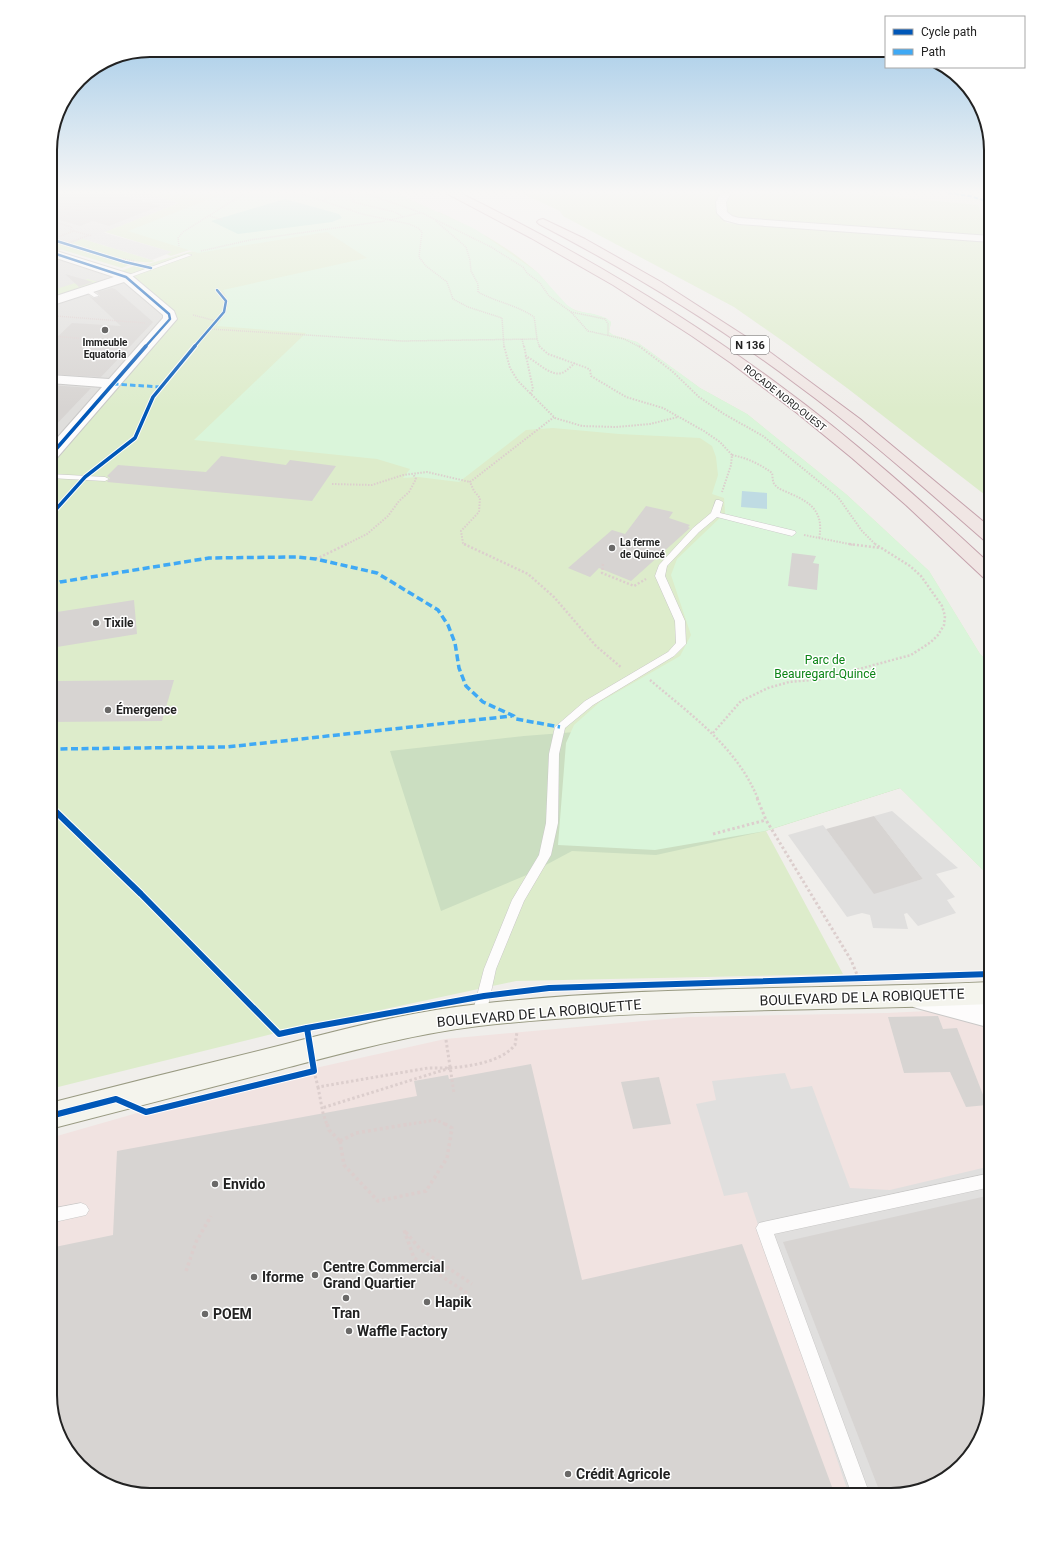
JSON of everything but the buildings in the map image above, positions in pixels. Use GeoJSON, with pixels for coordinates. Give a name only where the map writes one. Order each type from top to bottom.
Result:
{"type":"FeatureCollection","features":[{"type":"Feature","properties":{"kind":"highway","name":"ROCADE NORD-OUEST"},"geometry":{"type":"LineString","coordinates":[[590,265],[651,303],[735,360],[812,417],[945,532],[984,568]]}},
{"type":"Feature","properties":{"kind":"highway","name":"ROCADE NORD-OUEST"},"geometry":{"type":"LineString","coordinates":[[620,265],[706,316],[772,360],[835,406],[984,531]]}},
{"type":"Feature","properties":{"kind":"main road","name":"BOULEVARD DE LA ROBIQUETTE"},"geometry":{"type":"LineString","coordinates":[[57,1115],[310,1064],[437,1021],[479,1015],[608,1005],[740,1000],[913,997],[984,993]]}},
{"type":"Feature","properties":{"kind":"street"},"geometry":{"type":"LineString","coordinates":[[57,448],[170,319],[168,314],[126,277],[90,265]]}},
{"type":"Feature","properties":{"kind":"street"},"geometry":{"type":"LineString","coordinates":[[57,300],[92,293],[126,277]]}},
{"type":"Feature","properties":{"kind":"street"},"geometry":{"type":"LineString","coordinates":[[57,380],[113,384]]}},
{"type":"Feature","properties":{"kind":"street"},"geometry":{"type":"LineString","coordinates":[[913,997],[962,1008],[984,1015]]}},
{"type":"Feature","properties":{"kind":"lane"},"geometry":{"type":"LineString","coordinates":[[126,277],[159,265]]}},
{"type":"Feature","properties":{"kind":"lane"},"geometry":{"type":"LineString","coordinates":[[57,476],[105,479]]}},
{"type":"Feature","properties":{"kind":"lane"},"geometry":{"type":"LineString","coordinates":[[479,1015],[493,962],[518,900],[544,855],[552,823],[554,754],[560,727],[589,702],[671,654],[681,644],[680,621],[660,576],[664,565],[674,553],[715,514],[719,502]]}},
{"type":"Feature","properties":{"kind":"lane"},"geometry":{"type":"LineString","coordinates":[[715,514],[792,533]]}},
{"type":"Feature","properties":{"kind":"lane"},"geometry":{"type":"LineString","coordinates":[[858,1488],[764,1228],[827,1216],[984,1182]]}},
{"type":"Feature","properties":{"kind":"lane"},"geometry":{"type":"LineString","coordinates":[[57,1215],[81,1210]]}},
{"type":"Feature","properties":{"kind":"path"},"geometry":{"type":"LineString","coordinates":[[145,265],[153,267]]}},
{"type":"Feature","properties":{"kind":"path"},"geometry":{"type":"LineString","coordinates":[[425,265],[447,282],[453,299],[468,307],[502,318],[507,360],[518,381],[530,395],[554,417],[576,424],[617,427],[653,424],[678,418]]}},
{"type":"Feature","properties":{"kind":"path"},"geometry":{"type":"LineString","coordinates":[[470,265],[471,271],[478,284],[478,292],[487,297],[522,309],[534,317],[538,331],[537,339],[539,347],[548,354],[575,363],[590,370],[592,376],[626,397],[663,408],[715,438],[732,455],[751,460],[766,468],[772,473],[773,483],[776,487],[799,497],[812,506],[818,513],[821,521],[819,539]]}},
{"type":"Feature","properties":{"kind":"path"},"geometry":{"type":"LineString","coordinates":[[520,265],[527,273],[540,283],[549,296],[571,312],[588,331],[624,339],[637,345],[672,371],[699,397],[714,408],[763,436],[838,496],[862,531],[880,548],[910,566],[932,590],[942,606],[945,616],[944,625],[938,635],[931,642],[911,655],[835,676],[789,682],[768,688],[742,701],[713,733]]}},
{"type":"Feature","properties":{"kind":"path"},"geometry":{"type":"LineString","coordinates":[[571,312],[605,319],[608,324],[608,336]]}},
{"type":"Feature","properties":{"kind":"path"},"geometry":{"type":"LineString","coordinates":[[192,315],[209,318],[216,321]]}},
{"type":"Feature","properties":{"kind":"path"},"geometry":{"type":"LineString","coordinates":[[57,316],[167,323]]}},
{"type":"Feature","properties":{"kind":"path"},"geometry":{"type":"LineString","coordinates":[[206,334],[220,316]]}},
{"type":"Feature","properties":{"kind":"path"},"geometry":{"type":"LineString","coordinates":[[210,329],[402,341],[537,339]]}},
{"type":"Feature","properties":{"kind":"path"},"geometry":{"type":"LineString","coordinates":[[57,337],[148,344]]}},
{"type":"Feature","properties":{"kind":"path"},"geometry":{"type":"LineString","coordinates":[[522,339],[533,389],[530,395]]}},
{"type":"Feature","properties":{"kind":"path"},"geometry":{"type":"LineString","coordinates":[[525,356],[533,359],[551,372],[555,373],[562,373],[575,363]]}},
{"type":"Feature","properties":{"kind":"path"},"geometry":{"type":"LineString","coordinates":[[470,482],[554,417]]}},
{"type":"Feature","properties":{"kind":"path"},"geometry":{"type":"LineString","coordinates":[[719,502],[731,465],[732,455]]}},
{"type":"Feature","properties":{"kind":"path"},"geometry":{"type":"LineString","coordinates":[[332,484],[372,485],[402,475],[427,472],[470,482]]}},
{"type":"Feature","properties":{"kind":"path"},"geometry":{"type":"LineString","coordinates":[[316,559],[367,534],[388,516],[399,501],[409,492],[416,479],[413,474]]}},
{"type":"Feature","properties":{"kind":"path"},"geometry":{"type":"LineString","coordinates":[[470,482],[474,491],[480,498],[480,505],[479,512],[461,531],[463,543],[528,574],[554,597],[596,646],[713,733],[737,760],[752,784],[766,820],[851,960],[859,978]]}},
{"type":"Feature","properties":{"kind":"path"},"geometry":{"type":"LineString","coordinates":[[792,533],[819,539],[880,548]]}},
{"type":"Feature","properties":{"kind":"path"},"geometry":{"type":"LineString","coordinates":[[603,564],[602,573],[634,586],[645,580],[660,576]]}},
{"type":"Feature","properties":{"kind":"path"},"geometry":{"type":"LineString","coordinates":[[713,834],[766,820]]}},
{"type":"Feature","properties":{"kind":"path"},"geometry":{"type":"LineString","coordinates":[[851,979],[866,978]]}},
{"type":"Feature","properties":{"kind":"path"},"geometry":{"type":"LineString","coordinates":[[318,1087],[428,1068],[461,1067],[505,1054],[515,1045],[518,1028]]}},
{"type":"Feature","properties":{"kind":"path"},"geometry":{"type":"LineString","coordinates":[[449,1060],[454,1093]]}},
{"type":"Feature","properties":{"kind":"path"},"geometry":{"type":"LineString","coordinates":[[310,1064],[318,1087],[322,1108],[329,1130],[340,1141],[344,1165],[378,1201],[426,1191],[447,1158],[452,1128],[436,1120],[356,1133],[340,1141]]}},
{"type":"Feature","properties":{"kind":"path"},"geometry":{"type":"LineString","coordinates":[[322,1108],[450,1068]]}},
{"type":"Feature","properties":{"kind":"path"},"geometry":{"type":"LineString","coordinates":[[186,1271],[193,1248],[211,1216]]}},
{"type":"Feature","properties":{"kind":"path"},"geometry":{"type":"LineString","coordinates":[[467,1293],[414,1258],[404,1230],[420,1249],[472,1284]]}},
{"type":"Feature","properties":{"kind":"shaded area"},"geometry":{"type":"Polygon","coordinates":[[[57,265],[85,265],[126,277],[169,320],[57,443],[57,265]]]}},
{"type":"Feature","properties":{"kind":"shaded area"},"geometry":{"type":"Polygon","coordinates":[[[892,811],[958,868],[936,874],[955,897],[947,900],[956,913],[918,926],[907,913],[904,914],[908,929],[873,928],[870,915],[862,913],[847,917],[788,835],[823,825],[874,893],[923,879],[874,816],[892,811]]]}},
{"type":"Feature","properties":{"kind":"shaded area"},"geometry":{"type":"Polygon","coordinates":[[[984,1008],[983,1407],[982,1411],[949,1468],[938,1476],[915,1485],[891,1488],[144,1488],[127,1485],[78,1455],[69,1442],[60,1419],[57,1395],[57,1136],[221,1089],[445,1039],[688,1017],[887,1013],[984,1008]]]}},
{"type":"Feature","properties":{"kind":"shaded area"},"geometry":{"type":"Polygon","coordinates":[[[785,1073],[791,1089],[812,1086],[850,1188],[890,1190],[984,1168],[983,1407],[982,1411],[949,1468],[938,1476],[915,1485],[903,1487],[847,1488],[747,1192],[724,1196],[696,1104],[716,1100],[712,1081],[785,1073]]]}},
{"type":"Feature","properties":{"kind":"green space"},"geometry":{"type":"Polygon","coordinates":[[[113,265],[129,265],[122,268],[113,265]]]}},
{"type":"Feature","properties":{"kind":"green space"},"geometry":{"type":"Polygon","coordinates":[[[137,265],[528,265],[538,273],[569,307],[574,310],[596,315],[611,322],[609,332],[613,335],[637,342],[700,388],[747,414],[847,495],[929,571],[980,654],[984,658],[984,871],[900,788],[766,831],[843,974],[516,981],[292,1029],[57,1087],[57,443],[169,320],[118,272],[137,265]]]}},
{"type":"Feature","properties":{"kind":"green space","name":"Parc de Beauregard-Quincé"},"geometry":{"type":"Polygon","coordinates":[[[335,265],[527,265],[537,272],[567,305],[576,311],[606,318],[611,322],[609,332],[613,335],[637,342],[700,388],[747,414],[847,495],[929,571],[980,654],[984,658],[984,871],[900,788],[765,831],[655,850],[558,845],[566,743],[574,725],[600,702],[680,656],[691,635],[671,575],[677,559],[725,513],[724,498],[712,494],[718,475],[716,457],[712,446],[700,438],[619,434],[553,428],[526,430],[459,482],[418,477],[403,478],[410,469],[377,459],[194,440],[306,333],[217,326],[226,312],[228,305],[223,290],[335,265]]]}},
{"type":"Feature","properties":{"kind":"green space"},"geometry":{"type":"Polygon","coordinates":[[[655,265],[984,265],[984,494],[847,388],[734,307],[655,265]]]}},
{"type":"Feature","properties":{"kind":"green space"},"geometry":{"type":"Polygon","coordinates":[[[88,279],[101,283],[57,298],[57,289],[88,279]]]}},
{"type":"Feature","properties":{"kind":"green space"},"geometry":{"type":"Polygon","coordinates":[[[588,731],[900,788],[765,831],[656,855],[572,851],[529,874],[441,911],[390,751],[524,736],[588,731]]]}},
{"type":"Feature","properties":{"kind":"water"},"geometry":{"type":"Polygon","coordinates":[[[742,491],[767,493],[767,509],[741,507],[742,491]]]}},
{"type":"Feature","properties":{"kind":"marked path"},"geometry":{"type":"LineString","coordinates":[[113,384],[161,387]]}},
{"type":"Feature","properties":{"kind":"marked path"},"geometry":{"type":"LineString","coordinates":[[57,583],[209,558],[296,557],[316,559],[377,573],[438,610],[448,625],[455,643],[459,668],[466,686],[483,702],[514,716],[516,719],[560,727]]}},
{"type":"Feature","properties":{"kind":"marked path"},"geometry":{"type":"LineString","coordinates":[[57,749],[227,747],[512,716]]}},
{"type":"Feature","properties":{"kind":"cycle path"},"geometry":{"type":"LineString","coordinates":[[57,448],[170,319],[169,314],[126,277],[90,265]]}},
{"type":"Feature","properties":{"kind":"cycle path"},"geometry":{"type":"LineString","coordinates":[[142,265],[151,268]]}},
{"type":"Feature","properties":{"kind":"cycle path"},"geometry":{"type":"LineString","coordinates":[[57,508],[85,477],[135,438],[153,397],[224,312],[226,301],[217,290]]}},
{"type":"Feature","properties":{"kind":"cycle path"},"geometry":{"type":"LineString","coordinates":[[57,813],[141,894],[279,1034],[307,1028],[314,1071],[146,1112],[116,1099],[57,1114]]}},
{"type":"Feature","properties":{"kind":"cycle path"},"geometry":{"type":"LineString","coordinates":[[307,1028],[484,996],[549,988],[984,974]]}},
{"type":"Feature","properties":{"kind":"place","name":"Immeuble Equatoria"},"geometry":{"type":"Point","coordinates":[105,330]}},
{"type":"Feature","properties":{"kind":"place","name":"La ferme de Quincé"},"geometry":{"type":"Point","coordinates":[612,548]}},
{"type":"Feature","properties":{"kind":"place","name":"Tixile"},"geometry":{"type":"Point","coordinates":[96,623]}},
{"type":"Feature","properties":{"kind":"place","name":"Émergence"},"geometry":{"type":"Point","coordinates":[108,710]}},
{"type":"Feature","properties":{"kind":"place","name":"Envido"},"geometry":{"type":"Point","coordinates":[215,1184]}},
{"type":"Feature","properties":{"kind":"place","name":"Centre Commercial Grand Quartier"},"geometry":{"type":"Point","coordinates":[315,1275]}},
{"type":"Feature","properties":{"kind":"place","name":"Iforme"},"geometry":{"type":"Point","coordinates":[254,1277]}},
{"type":"Feature","properties":{"kind":"place","name":"Tran"},"geometry":{"type":"Point","coordinates":[346,1298]}},
{"type":"Feature","properties":{"kind":"place","name":"Hapik"},"geometry":{"type":"Point","coordinates":[427,1302]}},
{"type":"Feature","properties":{"kind":"place","name":"POEM"},"geometry":{"type":"Point","coordinates":[205,1314]}},
{"type":"Feature","properties":{"kind":"place","name":"Waffle Factory"},"geometry":{"type":"Point","coordinates":[349,1331]}},
{"type":"Feature","properties":{"kind":"place","name":"Crédit Agricole"},"geometry":{"type":"Point","coordinates":[568,1474]}}]}
